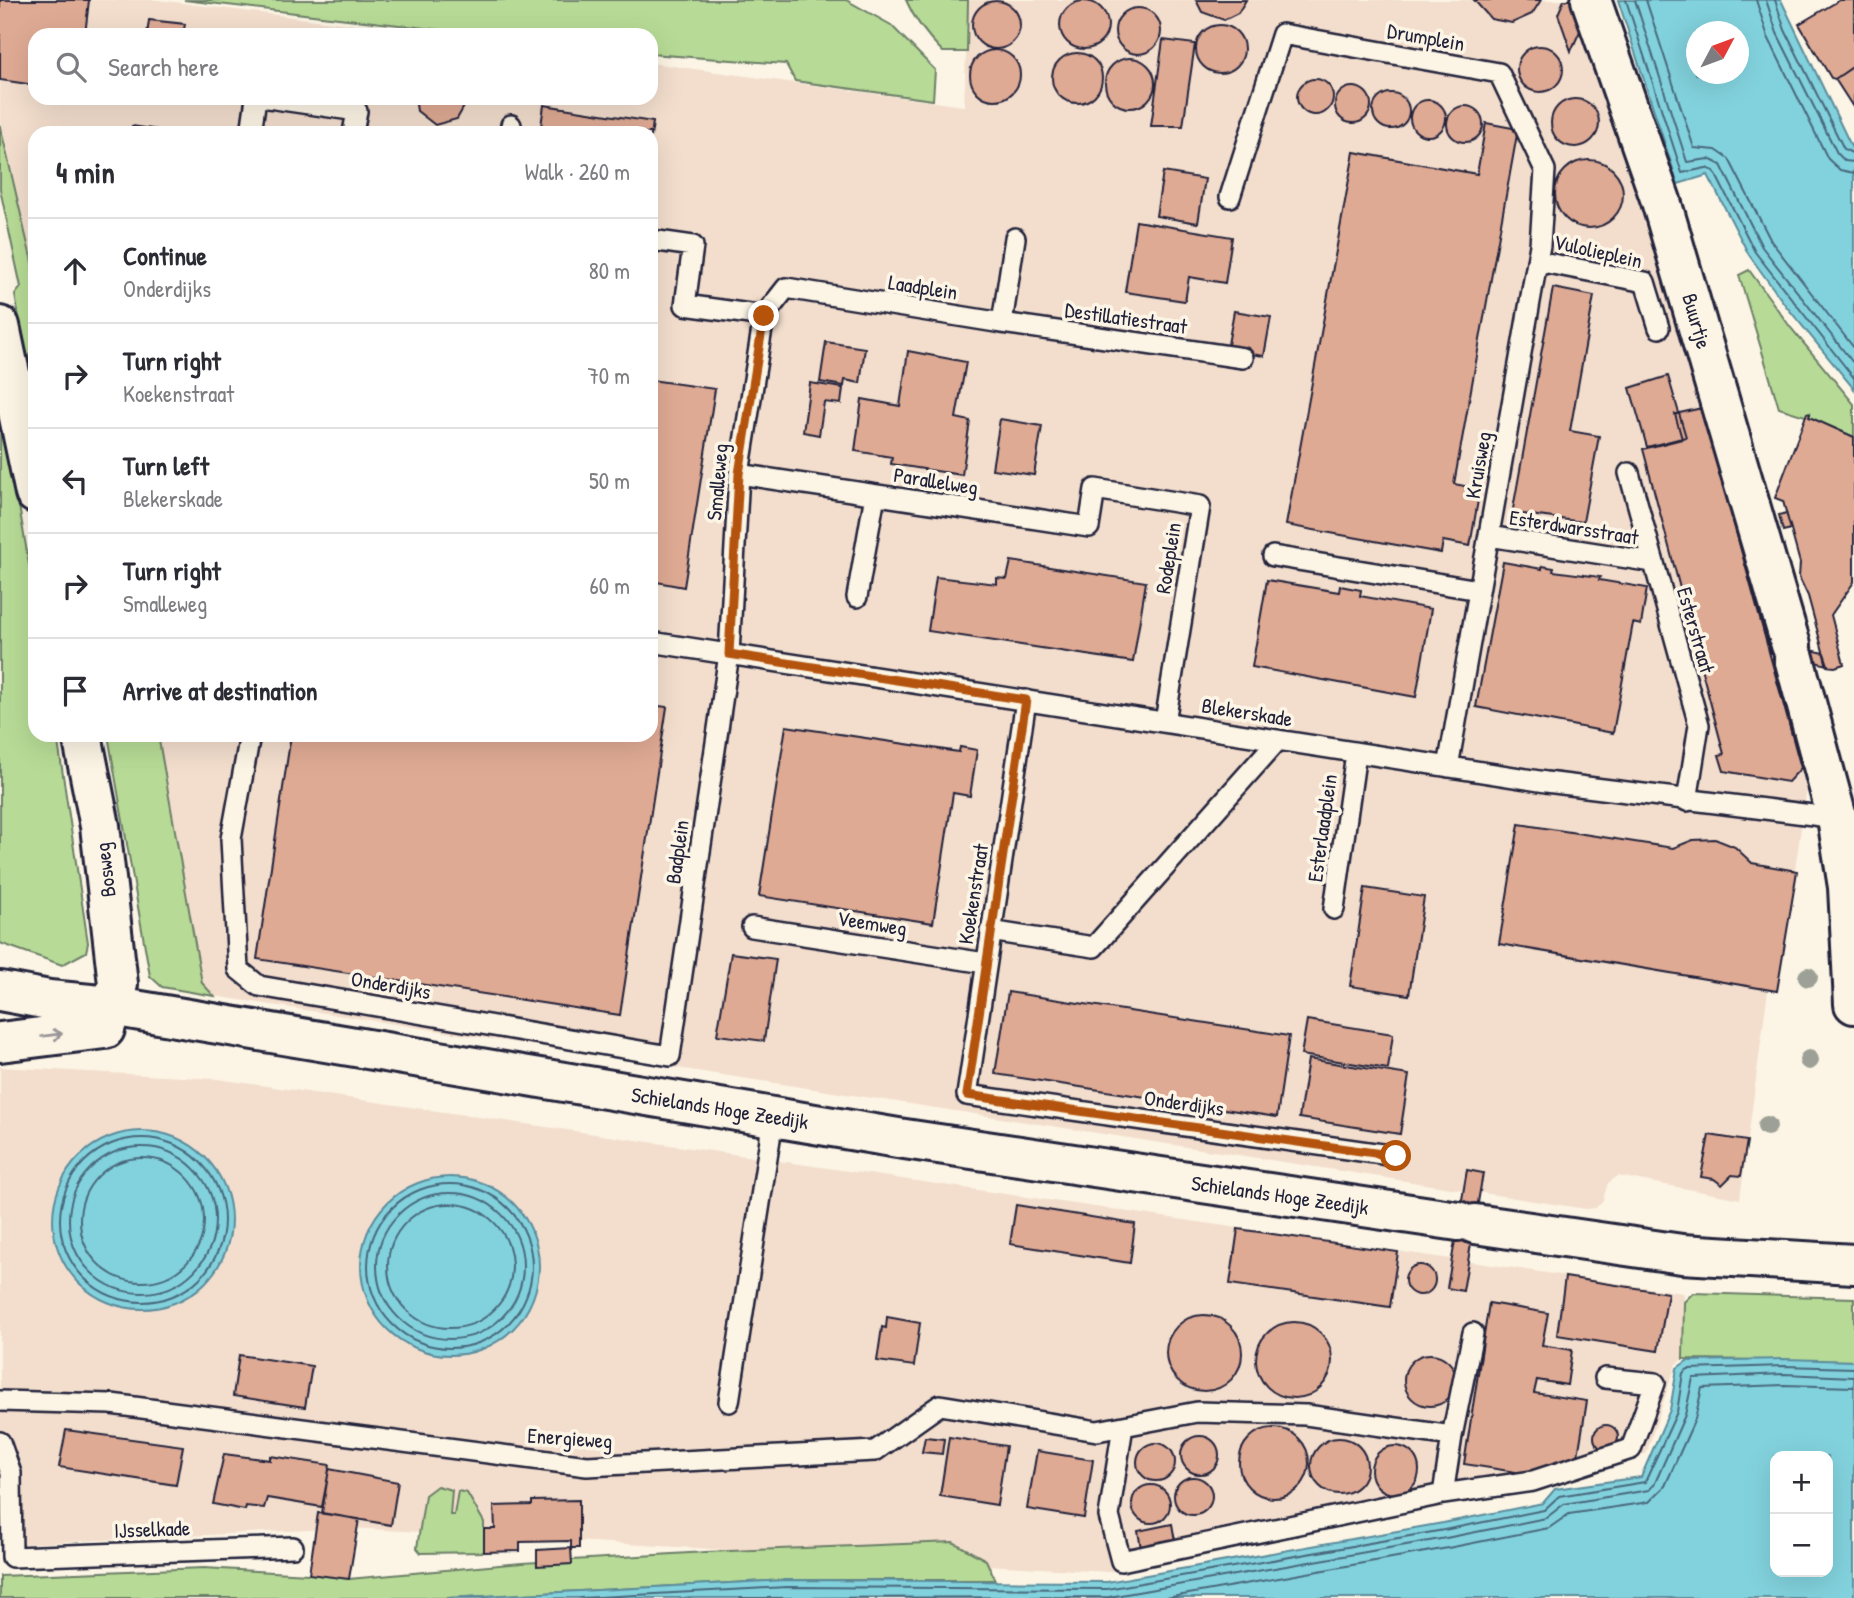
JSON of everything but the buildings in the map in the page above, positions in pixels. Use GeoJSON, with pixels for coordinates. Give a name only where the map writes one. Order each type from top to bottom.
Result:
{"type":"FeatureCollection","features":[{"type":"Feature","properties":{"kind":"main road","name":"Buurtje"},"geometry":{"type":"LineString","coordinates":[[1591,0],[1661,201],[1792,652],[1837,818],[1848,887],[1854,1004]]}},
{"type":"Feature","properties":{"kind":"main road"},"geometry":{"type":"LineString","coordinates":[[2,347],[28,462]]}},
{"type":"Feature","properties":{"kind":"main road","name":"Bosweg"},"geometry":{"type":"LineString","coordinates":[[83,742],[100,826],[118,984],[111,1006]]}},
{"type":"Feature","properties":{"kind":"main road","name":"Schielands Hoge Zeedijk"},"geometry":{"type":"LineString","coordinates":[[0,991],[49,1000],[111,1006],[911,1140],[1466,1223],[1682,1254],[1854,1264]]}},
{"type":"Feature","properties":{"kind":"main road"},"geometry":{"type":"LineString","coordinates":[[0,1042],[104,1028],[111,1006]]}},
{"type":"Feature","properties":{"kind":"lane","name":"Drumplein"},"geometry":{"type":"LineString","coordinates":[[1230,197],[1282,34],[1499,73],[1545,170]]}},
{"type":"Feature","properties":{"kind":"lane"},"geometry":{"type":"LineString","coordinates":[[252,126],[255,105]]}},
{"type":"Feature","properties":{"kind":"lane"},"geometry":{"type":"LineString","coordinates":[[316,105],[357,111],[354,126]]}},
{"type":"Feature","properties":{"kind":"lane","name":"Kruisweg"},"geometry":{"type":"LineString","coordinates":[[1448,767],[1537,261],[1545,170]]}},
{"type":"Feature","properties":{"kind":"lane"},"geometry":{"type":"LineString","coordinates":[[1002,323],[1015,238]]}},
{"type":"Feature","properties":{"kind":"lane"},"geometry":{"type":"LineString","coordinates":[[658,241],[693,246],[685,305],[764,316]]}},
{"type":"Feature","properties":{"kind":"lane","name":"Vulolieplein"},"geometry":{"type":"LineString","coordinates":[[1537,261],[1645,282],[1659,328]]}},
{"type":"Feature","properties":{"kind":"lane","name":"Laadplein"},"geometry":{"type":"LineString","coordinates":[[764,316],[786,288],[1002,323]]}},
{"type":"Feature","properties":{"kind":"lane","name":"Smalleweg"},"geometry":{"type":"LineString","coordinates":[[729,654],[739,474],[764,316]]}},
{"type":"Feature","properties":{"kind":"lane","name":"Destillatiestraat"},"geometry":{"type":"LineString","coordinates":[[1002,323],[1242,358]]}},
{"type":"Feature","properties":{"kind":"lane","name":"Esterstraat"},"geometry":{"type":"LineString","coordinates":[[1629,473],[1699,725],[1687,801]]}},
{"type":"Feature","properties":{"kind":"lane","name":"Parallelweg"},"geometry":{"type":"LineString","coordinates":[[739,474],[1089,527],[1095,489]]}},
{"type":"Feature","properties":{"kind":"lane","name":"Rodeplein"},"geometry":{"type":"LineString","coordinates":[[1095,489],[1200,506],[1165,722]]}},
{"type":"Feature","properties":{"kind":"lane"},"geometry":{"type":"LineString","coordinates":[[857,597],[875,495]]}},
{"type":"Feature","properties":{"kind":"lane","name":"Esterdwarsstraat"},"geometry":{"type":"LineString","coordinates":[[1489,536],[1653,562]]}},
{"type":"Feature","properties":{"kind":"lane"},"geometry":{"type":"LineString","coordinates":[[1273,556],[1479,590]]}},
{"type":"Feature","properties":{"kind":"lane","name":"Blekerskade"},"geometry":{"type":"LineString","coordinates":[[658,643],[1448,767],[1687,801],[1837,818]]}},
{"type":"Feature","properties":{"kind":"lane","name":"Badplein"},"geometry":{"type":"LineString","coordinates":[[670,1056],[729,654]]}},
{"type":"Feature","properties":{"kind":"lane","name":"Koekenstraat"},"geometry":{"type":"LineString","coordinates":[[967,1095],[1026,700]]}},
{"type":"Feature","properties":{"kind":"lane"},"geometry":{"type":"LineString","coordinates":[[990,931],[1094,947],[1278,740]]}},
{"type":"Feature","properties":{"kind":"lane","name":"Onderdijks"},"geometry":{"type":"LineString","coordinates":[[249,742],[231,839],[238,969],[259,986],[670,1056]]}},
{"type":"Feature","properties":{"kind":"lane","name":"Esterlaadplein"},"geometry":{"type":"LineString","coordinates":[[1334,909],[1356,752]]}},
{"type":"Feature","properties":{"kind":"lane","name":"Veemweg"},"geometry":{"type":"LineString","coordinates":[[752,927],[985,963]]}},
{"type":"Feature","properties":{"kind":"lane","name":"Onderdijks"},"geometry":{"type":"LineString","coordinates":[[967,1095],[1396,1156]]}},
{"type":"Feature","properties":{"kind":"lane"},"geometry":{"type":"LineString","coordinates":[[729,1402],[770,1139],[771,1116]]}},
{"type":"Feature","properties":{"kind":"lane"},"geometry":{"type":"LineString","coordinates":[[1443,1494],[1473,1332]]}},
{"type":"Feature","properties":{"kind":"lane"},"geometry":{"type":"LineString","coordinates":[[1123,1426],[1109,1516],[1122,1561],[1443,1494],[1533,1481],[1631,1449],[1655,1383],[1605,1378]]}},
{"type":"Feature","properties":{"kind":"lane","name":"Energieweg"},"geometry":{"type":"LineString","coordinates":[[0,1401],[111,1404],[587,1466],[875,1451],[940,1405],[1097,1431],[1198,1412],[1306,1415],[1452,1436]]}},
{"type":"Feature","properties":{"kind":"lane"},"geometry":{"type":"LineString","coordinates":[[0,1442],[11,1473],[6,1495]]}},
{"type":"Feature","properties":{"kind":"lane","name":"IJsselkade"},"geometry":{"type":"LineString","coordinates":[[6,1495],[12,1557],[293,1547]]}},
{"type":"Feature","properties":{"kind":"shaded area"},"geometry":{"type":"Polygon","coordinates":[[[0,0],[159,0],[378,28],[28,28],[28,105],[658,105],[658,64],[964,106],[968,0],[1580,0],[1620,110],[1810,768],[1777,991],[1768,990],[1740,1199],[1618,1176],[1608,1183],[1603,1200],[1596,1208],[1586,1209],[214,996],[202,983],[159,742],[658,742],[658,126],[28,126],[28,240],[0,122],[0,0]]]}},
{"type":"Feature","properties":{"kind":"shaded area"},"geometry":{"type":"Polygon","coordinates":[[[0,1067],[218,1079],[1684,1293],[1683,1359],[1676,1364],[1646,1454],[1555,1474],[1539,1485],[1108,1572],[351,1528],[0,1545],[0,1067]]]}},
{"type":"Feature","properties":{"kind":"green space"},"geometry":{"type":"Polygon","coordinates":[[[184,0],[846,0],[891,25],[935,70],[933,100],[795,81],[786,64],[658,55],[658,28],[425,28],[184,0]]]}},
{"type":"Feature","properties":{"kind":"green space"},"geometry":{"type":"Polygon","coordinates":[[[906,0],[968,0],[967,52],[943,52],[922,28],[906,0]]]}},
{"type":"Feature","properties":{"kind":"green space"},"geometry":{"type":"Polygon","coordinates":[[[0,125],[28,245],[28,363],[15,295],[21,287],[0,189],[0,125]]]}},
{"type":"Feature","properties":{"kind":"green space"},"geometry":{"type":"Polygon","coordinates":[[[1749,270],[1791,328],[1854,404],[1854,437],[1809,417],[1810,413],[1805,416],[1779,408],[1739,275],[1749,270]]]}},
{"type":"Feature","properties":{"kind":"green space"},"geometry":{"type":"Polygon","coordinates":[[[0,395],[28,558],[28,742],[58,742],[88,943],[86,952],[62,965],[0,943],[0,395]]]}},
{"type":"Feature","properties":{"kind":"green space"},"geometry":{"type":"Polygon","coordinates":[[[109,742],[159,742],[202,983],[214,996],[162,987],[150,976],[109,742]]]}},
{"type":"Feature","properties":{"kind":"green space"},"geometry":{"type":"Polygon","coordinates":[[[1693,1293],[1854,1298],[1854,1361],[1683,1359],[1684,1302],[1693,1293]]]}},
{"type":"Feature","properties":{"kind":"green space"},"geometry":{"type":"Polygon","coordinates":[[[437,1486],[452,1490],[450,1515],[454,1515],[458,1491],[467,1493],[484,1522],[484,1552],[421,1553],[417,1548],[425,1495],[437,1486]]]}},
{"type":"Feature","properties":{"kind":"green space"},"geometry":{"type":"Polygon","coordinates":[[[953,1542],[986,1560],[995,1580],[786,1580],[448,1598],[0,1598],[0,1576],[204,1568],[349,1579],[522,1563],[953,1542]]]}},
{"type":"Feature","properties":{"kind":"water"},"geometry":{"type":"Polygon","coordinates":[[[1618,0],[1781,0],[1854,152],[1854,389],[1786,306],[1749,255],[1708,175],[1678,184],[1618,0]]]}},
{"type":"Feature","properties":{"kind":"water"},"geometry":{"type":"Polygon","coordinates":[[[142,1131],[176,1138],[205,1157],[224,1186],[231,1220],[224,1254],[205,1283],[176,1302],[142,1309],[108,1302],[79,1283],[60,1254],[53,1220],[60,1186],[79,1157],[108,1138],[142,1131]]]}},
{"type":"Feature","properties":{"kind":"water"},"geometry":{"type":"Polygon","coordinates":[[[450,1177],[484,1184],[513,1203],[532,1232],[539,1266],[532,1300],[513,1329],[484,1348],[450,1355],[416,1348],[387,1329],[368,1300],[361,1266],[368,1232],[387,1203],[416,1184],[450,1177]]]}},
{"type":"Feature","properties":{"kind":"water"},"geometry":{"type":"Polygon","coordinates":[[[1687,1361],[1854,1361],[1854,1598],[448,1598],[786,1580],[1107,1582],[1443,1523],[1543,1503],[1555,1489],[1641,1477],[1670,1410],[1677,1368],[1687,1361]]]}},
{"type":"Feature","properties":{"kind":"route"},"geometry":{"type":"LineString","coordinates":[[764,316],[739,474],[729,654],[1026,700],[967,1095],[1396,1156]]}}]}
